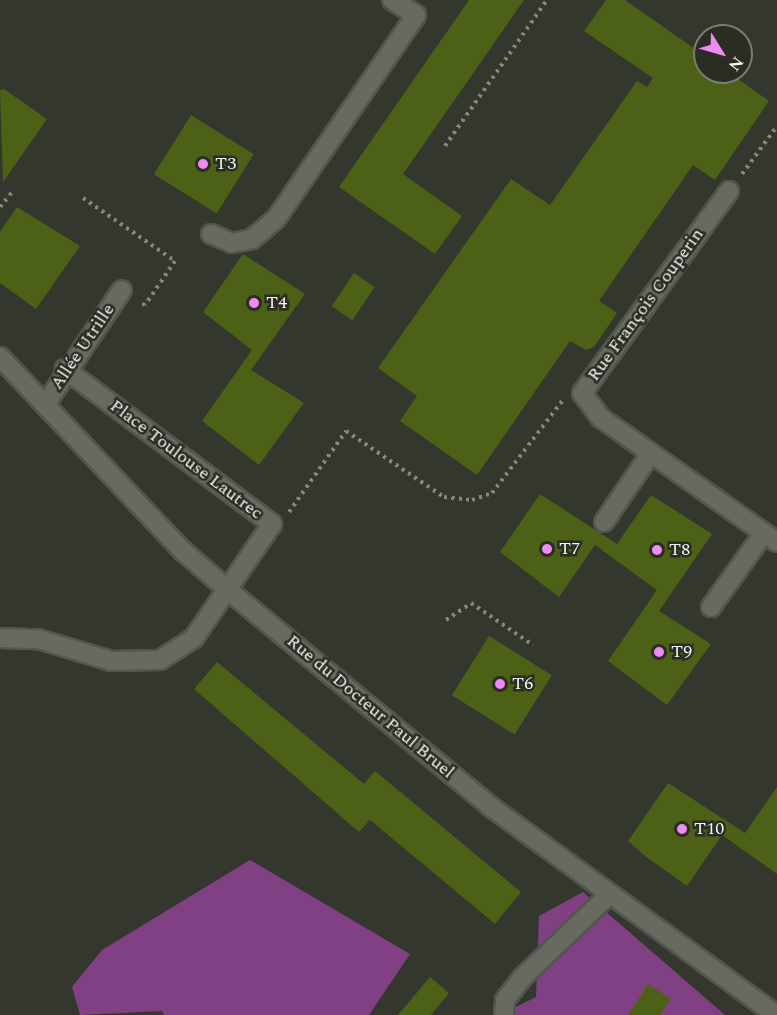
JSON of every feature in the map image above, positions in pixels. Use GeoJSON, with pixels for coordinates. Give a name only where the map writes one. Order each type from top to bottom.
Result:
{"type":"FeatureCollection","features":[{"type":"Feature","properties":{"kind":"street"},"geometry":{"type":"LineString","coordinates":[[211,234],[232,243],[252,238],[276,219],[416,15],[392,0]]}},
{"type":"Feature","properties":{"kind":"street","name":"Rue François Couperin"},"geometry":{"type":"LineString","coordinates":[[729,191],[582,393],[601,418],[770,538]]}},
{"type":"Feature","properties":{"kind":"street","name":"Allée Utrille"},"geometry":{"type":"LineString","coordinates":[[45,405],[65,369],[122,290]]}},
{"type":"Feature","properties":{"kind":"street","name":"Rue du Docteur Paul Bruel"},"geometry":{"type":"LineString","coordinates":[[0,357],[183,551],[228,590],[492,807],[609,895],[776,1015]]}},
{"type":"Feature","properties":{"kind":"street","name":"Place Toulouse Lautrec"},"geometry":{"type":"LineString","coordinates":[[0,638],[38,639],[111,660],[160,660],[194,638],[273,524],[65,369]]}},
{"type":"Feature","properties":{"kind":"street"},"geometry":{"type":"LineString","coordinates":[[604,522],[651,453]]}},
{"type":"Feature","properties":{"kind":"street"},"geometry":{"type":"LineString","coordinates":[[711,607],[770,538]]}},
{"type":"Feature","properties":{"kind":"street"},"geometry":{"type":"LineString","coordinates":[[504,1015],[505,1000],[522,978],[609,895]]}},
{"type":"Feature","properties":{"kind":"path"},"geometry":{"type":"LineString","coordinates":[[445,146],[547,0]]}},
{"type":"Feature","properties":{"kind":"path"},"geometry":{"type":"LineString","coordinates":[[729,191],[777,126]]}},
{"type":"Feature","properties":{"kind":"path"},"geometry":{"type":"LineString","coordinates":[[0,207],[13,191]]}},
{"type":"Feature","properties":{"kind":"path"},"geometry":{"type":"LineString","coordinates":[[83,198],[175,261],[145,306],[122,290]]}},
{"type":"Feature","properties":{"kind":"path"},"geometry":{"type":"LineString","coordinates":[[273,524],[282,523],[346,431],[444,497],[472,500],[492,493],[562,401],[582,393]]}},
{"type":"Feature","properties":{"kind":"path"},"geometry":{"type":"LineString","coordinates":[[446,620],[471,603],[533,645]]}},
{"type":"Feature","properties":{"kind":"shaded area"},"geometry":{"type":"Polygon","coordinates":[[[250,860],[410,954],[369,1015],[164,1015],[162,1011],[80,1015],[72,987],[102,950],[250,860]]]}},
{"type":"Feature","properties":{"kind":"shaded area"},"geometry":{"type":"Polygon","coordinates":[[[583,892],[725,1015],[500,1015],[536,997],[539,916],[583,892]]]}},
{"type":"Feature","properties":{"kind":"building"},"geometry":{"type":"Polygon","coordinates":[[[469,0],[524,0],[403,174],[462,216],[435,254],[339,187],[469,0]]]}},
{"type":"Feature","properties":{"kind":"building"},"geometry":{"type":"Polygon","coordinates":[[[606,0],[625,0],[693,48],[693,84],[745,84],[769,101],[715,180],[693,165],[599,301],[617,313],[594,347],[586,350],[570,341],[477,475],[400,421],[417,396],[378,368],[511,179],[550,205],[637,81],[647,87],[653,78],[584,31],[606,0]]]}},
{"type":"Feature","properties":{"kind":"building"},"geometry":{"type":"Polygon","coordinates":[[[4,89],[47,119],[3,182],[0,90],[4,89]]]}},
{"type":"Feature","properties":{"kind":"building","name":"T3"},"geometry":{"type":"Polygon","coordinates":[[[191,115],[254,154],[217,214],[154,174],[191,115]]]}},
{"type":"Feature","properties":{"kind":"building"},"geometry":{"type":"Polygon","coordinates":[[[17,207],[80,246],[36,309],[0,283],[0,232],[17,207]]]}},
{"type":"Feature","properties":{"kind":"building"},"geometry":{"type":"Polygon","coordinates":[[[243,254],[305,294],[251,370],[304,403],[259,465],[202,421],[252,350],[203,312],[243,254]]]}},
{"type":"Feature","properties":{"kind":"building"},"geometry":{"type":"Polygon","coordinates":[[[354,273],[375,287],[352,320],[332,306],[354,273]]]}},
{"type":"Feature","properties":{"kind":"building"},"geometry":{"type":"Polygon","coordinates":[[[540,494],[617,544],[651,495],[712,534],[659,611],[711,644],[667,705],[608,661],[657,590],[595,545],[559,597],[500,552],[540,494]]]}},
{"type":"Feature","properties":{"kind":"building","name":"T6"},"geometry":{"type":"Polygon","coordinates":[[[489,636],[552,675],[515,735],[452,695],[489,636]]]}},
{"type":"Feature","properties":{"kind":"building"},"geometry":{"type":"Polygon","coordinates":[[[217,662],[364,784],[375,771],[521,892],[495,924],[370,820],[359,832],[194,689],[217,662]]]}},
{"type":"Feature","properties":{"kind":"building","name":"T10"},"geometry":{"type":"Polygon","coordinates":[[[668,783],[745,833],[777,787],[777,874],[722,835],[687,886],[645,856],[628,841],[668,783]]]}},
{"type":"Feature","properties":{"kind":"building"},"geometry":{"type":"Polygon","coordinates":[[[430,977],[449,993],[431,1015],[398,1015],[430,977]]]}},
{"type":"Feature","properties":{"kind":"building"},"geometry":{"type":"Polygon","coordinates":[[[648,984],[671,999],[660,1015],[628,1015],[648,984]]]}},
{"type":"Feature","properties":{"kind":"place","name":"T3"},"geometry":{"type":"Point","coordinates":[203,164]}},
{"type":"Feature","properties":{"kind":"place","name":"T4"},"geometry":{"type":"Point","coordinates":[254,303]}},
{"type":"Feature","properties":{"kind":"place","name":"T7"},"geometry":{"type":"Point","coordinates":[547,549]}},
{"type":"Feature","properties":{"kind":"place","name":"T8"},"geometry":{"type":"Point","coordinates":[657,550]}},
{"type":"Feature","properties":{"kind":"place","name":"T9"},"geometry":{"type":"Point","coordinates":[659,652]}},
{"type":"Feature","properties":{"kind":"place","name":"T6"},"geometry":{"type":"Point","coordinates":[500,684]}},
{"type":"Feature","properties":{"kind":"place","name":"T10"},"geometry":{"type":"Point","coordinates":[682,829]}}]}
